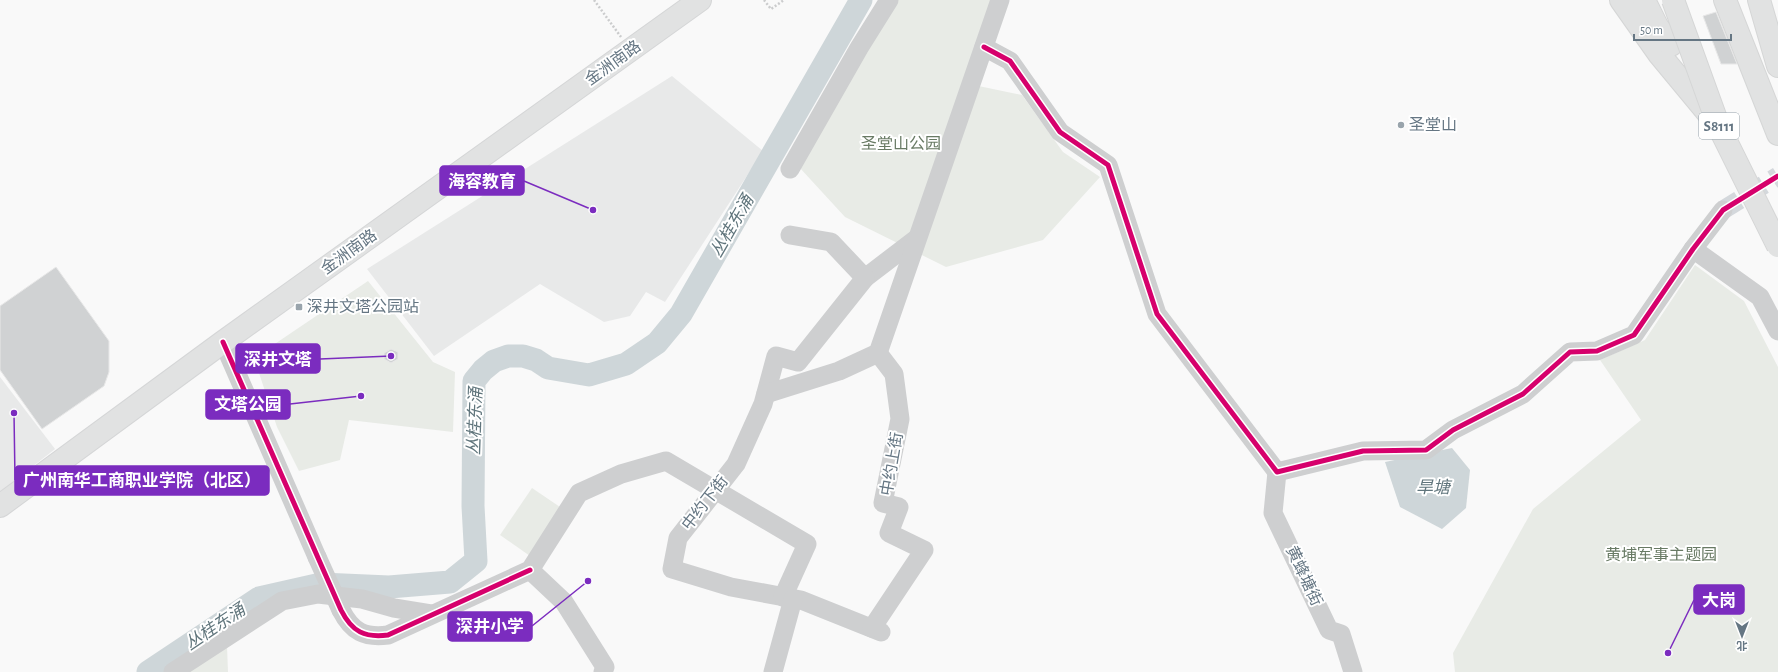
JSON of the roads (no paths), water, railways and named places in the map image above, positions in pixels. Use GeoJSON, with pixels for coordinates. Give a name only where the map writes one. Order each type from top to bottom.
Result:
{"type":"FeatureCollection","features":[{"type":"Feature","properties":{"kind":"main road","name":"金洲南路"},"geometry":{"type":"LineString","coordinates":[[0,506],[223,342],[700,0]]}},
{"type":"Feature","properties":{"kind":"main road"},"geometry":{"type":"LineString","coordinates":[[1622,0],[1659,54],[1719,127]]}},
{"type":"Feature","properties":{"kind":"main road"},"geometry":{"type":"LineString","coordinates":[[1644,0],[1657,26],[1708,96]]}},
{"type":"Feature","properties":{"kind":"main road","name":"S8111"},"geometry":{"type":"LineString","coordinates":[[1673,0],[1719,127],[1778,246]]}},
{"type":"Feature","properties":{"kind":"main road"},"geometry":{"type":"LineString","coordinates":[[1725,0],[1778,134]]}},
{"type":"Feature","properties":{"kind":"main road"},"geometry":{"type":"LineString","coordinates":[[1759,0],[1778,66]]}},
{"type":"Feature","properties":{"kind":"street"},"geometry":{"type":"LineString","coordinates":[[790,169],[888,0]]}},
{"type":"Feature","properties":{"kind":"street"},"geometry":{"type":"LineString","coordinates":[[766,394],[839,371],[878,353],[916,239],[1000,0]]}},
{"type":"Feature","properties":{"kind":"street"},"geometry":{"type":"LineString","coordinates":[[984,47],[1010,60],[1060,132],[1108,165],[1157,314],[1277,472],[1363,451],[1426,450],[1453,430],[1523,394],[1570,352],[1597,351],[1634,335],[1693,249],[1723,210]]}},
{"type":"Feature","properties":{"kind":"street"},"geometry":{"type":"LineString","coordinates":[[790,235],[831,242],[865,278],[916,239]]}},
{"type":"Feature","properties":{"kind":"street"},"geometry":{"type":"LineString","coordinates":[[1693,249],[1760,297],[1778,331]]}},
{"type":"Feature","properties":{"kind":"street","name":"中约下街"},"geometry":{"type":"LineString","coordinates":[[865,278],[798,362],[776,356],[766,394],[736,464],[678,538],[672,568],[731,587],[801,600],[876,630]]}},
{"type":"Feature","properties":{"kind":"street"},"geometry":{"type":"LineString","coordinates":[[223,342],[346,621],[354,629],[365,634],[376,636],[388,635],[530,570],[579,493],[621,474],[666,461],[807,544],[788,598],[773,672]]}},
{"type":"Feature","properties":{"kind":"street","name":"中约上街"},"geometry":{"type":"LineString","coordinates":[[876,630],[924,550],[889,533],[899,507],[884,503],[900,419],[894,374],[878,353]]}},
{"type":"Feature","properties":{"kind":"street","name":"黄蜂塘街"},"geometry":{"type":"LineString","coordinates":[[1277,472],[1273,513],[1329,630],[1341,634],[1353,672]]}},
{"type":"Feature","properties":{"kind":"street"},"geometry":{"type":"LineString","coordinates":[[530,570],[564,602],[605,667],[603,672]]}},
{"type":"Feature","properties":{"kind":"street"},"geometry":{"type":"LineString","coordinates":[[173,672],[282,601],[318,594],[362,599],[394,608],[431,614]]}},
{"type":"Feature","properties":{"kind":"water","name":"旱塘"},"geometry":{"type":"Polygon","coordinates":[[[1452,448],[1470,470],[1466,508],[1442,529],[1400,507],[1385,462],[1452,448]]]}},
{"type":"Feature","properties":{"kind":"waterway","name":"丛桂东涌"},"geometry":{"type":"LineString","coordinates":[[148,672],[259,598],[321,584],[389,587],[450,582],[476,561],[473,506],[474,381],[483,370],[494,361],[508,356],[523,356],[536,360],[548,368],[589,375],[626,364],[657,343],[681,314],[861,0]]}},
{"type":"Feature","properties":{"kind":"tunnel"},"geometry":{"type":"LineString","coordinates":[[1723,210],[1778,176]]}},
{"type":"Feature","properties":{"kind":"place","name":"圣堂山"},"geometry":{"type":"Point","coordinates":[1401,125]}},
{"type":"Feature","properties":{"kind":"place","name":"海容教育"},"geometry":{"type":"Point","coordinates":[593,210]}},
{"type":"Feature","properties":{"kind":"place","name":"深井文塔公园站"},"geometry":{"type":"Point","coordinates":[299,307]}},
{"type":"Feature","properties":{"kind":"place","name":"深井文塔"},"geometry":{"type":"Point","coordinates":[391,356]}},
{"type":"Feature","properties":{"kind":"place","name":"文塔公园"},"geometry":{"type":"Point","coordinates":[361,396]}},
{"type":"Feature","properties":{"kind":"place","name":"广州南华工商职业学院（北区）"},"geometry":{"type":"Point","coordinates":[14,413]}},
{"type":"Feature","properties":{"kind":"place","name":"深井小学"},"geometry":{"type":"Point","coordinates":[588,581]}},
{"type":"Feature","properties":{"kind":"place","name":"大岗"},"geometry":{"type":"Point","coordinates":[1668,653]}},
{"type":"Feature","properties":{"kind":"park label","name":"圣堂山公园"},"geometry":{"type":"Point","coordinates":[901,144]}},
{"type":"Feature","properties":{"kind":"park label","name":"黄埔军事主题园"},"geometry":{"type":"Point","coordinates":[1661,555]}}]}
